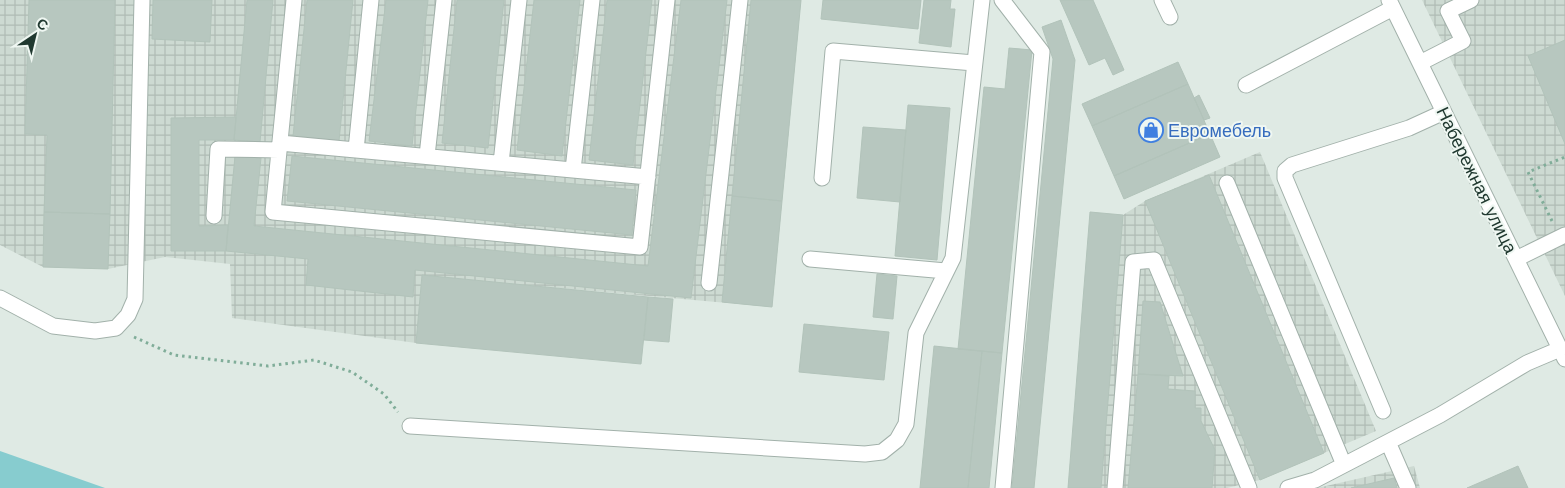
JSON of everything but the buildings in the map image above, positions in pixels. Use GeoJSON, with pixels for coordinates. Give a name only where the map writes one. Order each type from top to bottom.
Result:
{"type":"FeatureCollection","features":[{"type":"Feature","properties":{"kind":"street"},"geometry":{"type":"LineString","coordinates":[[0,298],[53,326],[95,331],[116,328],[128,315],[134,299],[142,0]]}},
{"type":"Feature","properties":{"kind":"street"},"geometry":{"type":"LineString","coordinates":[[294,0],[273,212],[640,247],[667,0]]}},
{"type":"Feature","properties":{"kind":"street"},"geometry":{"type":"LineString","coordinates":[[356,150],[371,0]]}},
{"type":"Feature","properties":{"kind":"street"},"geometry":{"type":"LineString","coordinates":[[426,156],[444,0]]}},
{"type":"Feature","properties":{"kind":"street"},"geometry":{"type":"LineString","coordinates":[[501,163],[519,0]]}},
{"type":"Feature","properties":{"kind":"street"},"geometry":{"type":"LineString","coordinates":[[573,170],[592,0]]}},
{"type":"Feature","properties":{"kind":"street"},"geometry":{"type":"LineString","coordinates":[[709,283],[740,0]]}},
{"type":"Feature","properties":{"kind":"street"},"geometry":{"type":"LineString","coordinates":[[410,426],[865,454],[882,452],[897,440],[906,424],[916,333],[953,258],[982,0]]}},
{"type":"Feature","properties":{"kind":"street"},"geometry":{"type":"LineString","coordinates":[[1002,0],[1042,52],[1002,488]]}},
{"type":"Feature","properties":{"kind":"street"},"geometry":{"type":"LineString","coordinates":[[1162,0],[1170,17]]}},
{"type":"Feature","properties":{"kind":"street"},"geometry":{"type":"LineString","coordinates":[[1420,62],[1463,41],[1448,11],[1471,0]]}},
{"type":"Feature","properties":{"kind":"street"},"geometry":{"type":"LineString","coordinates":[[1246,85],[1391,4]]}},
{"type":"Feature","properties":{"kind":"street","name":"Набережная улица"},"geometry":{"type":"LineString","coordinates":[[1391,4],[1562,354]]}},
{"type":"Feature","properties":{"kind":"street"},"geometry":{"type":"LineString","coordinates":[[822,178],[833,51],[974,63]]}},
{"type":"Feature","properties":{"kind":"street"},"geometry":{"type":"LineString","coordinates":[[1383,411],[1286,178],[1286,171],[1292,166],[1409,128],[1444,112]]}},
{"type":"Feature","properties":{"kind":"street"},"geometry":{"type":"LineString","coordinates":[[214,216],[218,149],[279,146],[356,150],[648,177]]}},
{"type":"Feature","properties":{"kind":"street"},"geometry":{"type":"LineString","coordinates":[[1227,183],[1344,465]]}},
{"type":"Feature","properties":{"kind":"street"},"geometry":{"type":"LineString","coordinates":[[1516,259],[1562,236]]}},
{"type":"Feature","properties":{"kind":"street"},"geometry":{"type":"LineString","coordinates":[[810,259],[946,271]]}},
{"type":"Feature","properties":{"kind":"street"},"geometry":{"type":"LineString","coordinates":[[1115,488],[1133,262],[1154,260],[1249,488]]}},
{"type":"Feature","properties":{"kind":"street"},"geometry":{"type":"LineString","coordinates":[[1288,488],[1315,480],[1344,465],[1440,414],[1527,364],[1562,354]]}},
{"type":"Feature","properties":{"kind":"street"},"geometry":{"type":"LineString","coordinates":[[1388,442],[1408,488]]}},
{"type":"Feature","properties":{"kind":"path"},"geometry":{"type":"LineString","coordinates":[[1562,236],[1528,172],[1565,157]]}},
{"type":"Feature","properties":{"kind":"path"},"geometry":{"type":"LineString","coordinates":[[116,328],[174,355],[268,366],[314,360],[352,372],[384,394],[410,426]]}},
{"type":"Feature","properties":{"kind":"shaded area"},"geometry":{"type":"Polygon","coordinates":[[[0,0],[801,0],[772,307],[422,276],[416,343],[232,318],[230,264],[165,257],[108,269],[43,267],[0,245],[0,0]]]}},
{"type":"Feature","properties":{"kind":"shaded area"},"geometry":{"type":"Polygon","coordinates":[[[1422,0],[1565,0],[1565,296],[1422,0]]]}},
{"type":"Feature","properties":{"kind":"shaded area"},"geometry":{"type":"Polygon","coordinates":[[[1260,152],[1376,431],[1260,480],[1227,488],[1068,488],[1123,215],[1145,201],[1260,152]]]}},
{"type":"Feature","properties":{"kind":"shaded area"},"geometry":{"type":"Polygon","coordinates":[[[1414,466],[1420,488],[1317,488],[1414,466]]]}},
{"type":"Feature","properties":{"kind":"water"},"geometry":{"type":"Polygon","coordinates":[[[0,451],[105,488],[0,488],[0,451]]]}},
{"type":"Feature","properties":{"kind":"place","name":"Евромебель"},"geometry":{"type":"Point","coordinates":[1151,130]}}]}
